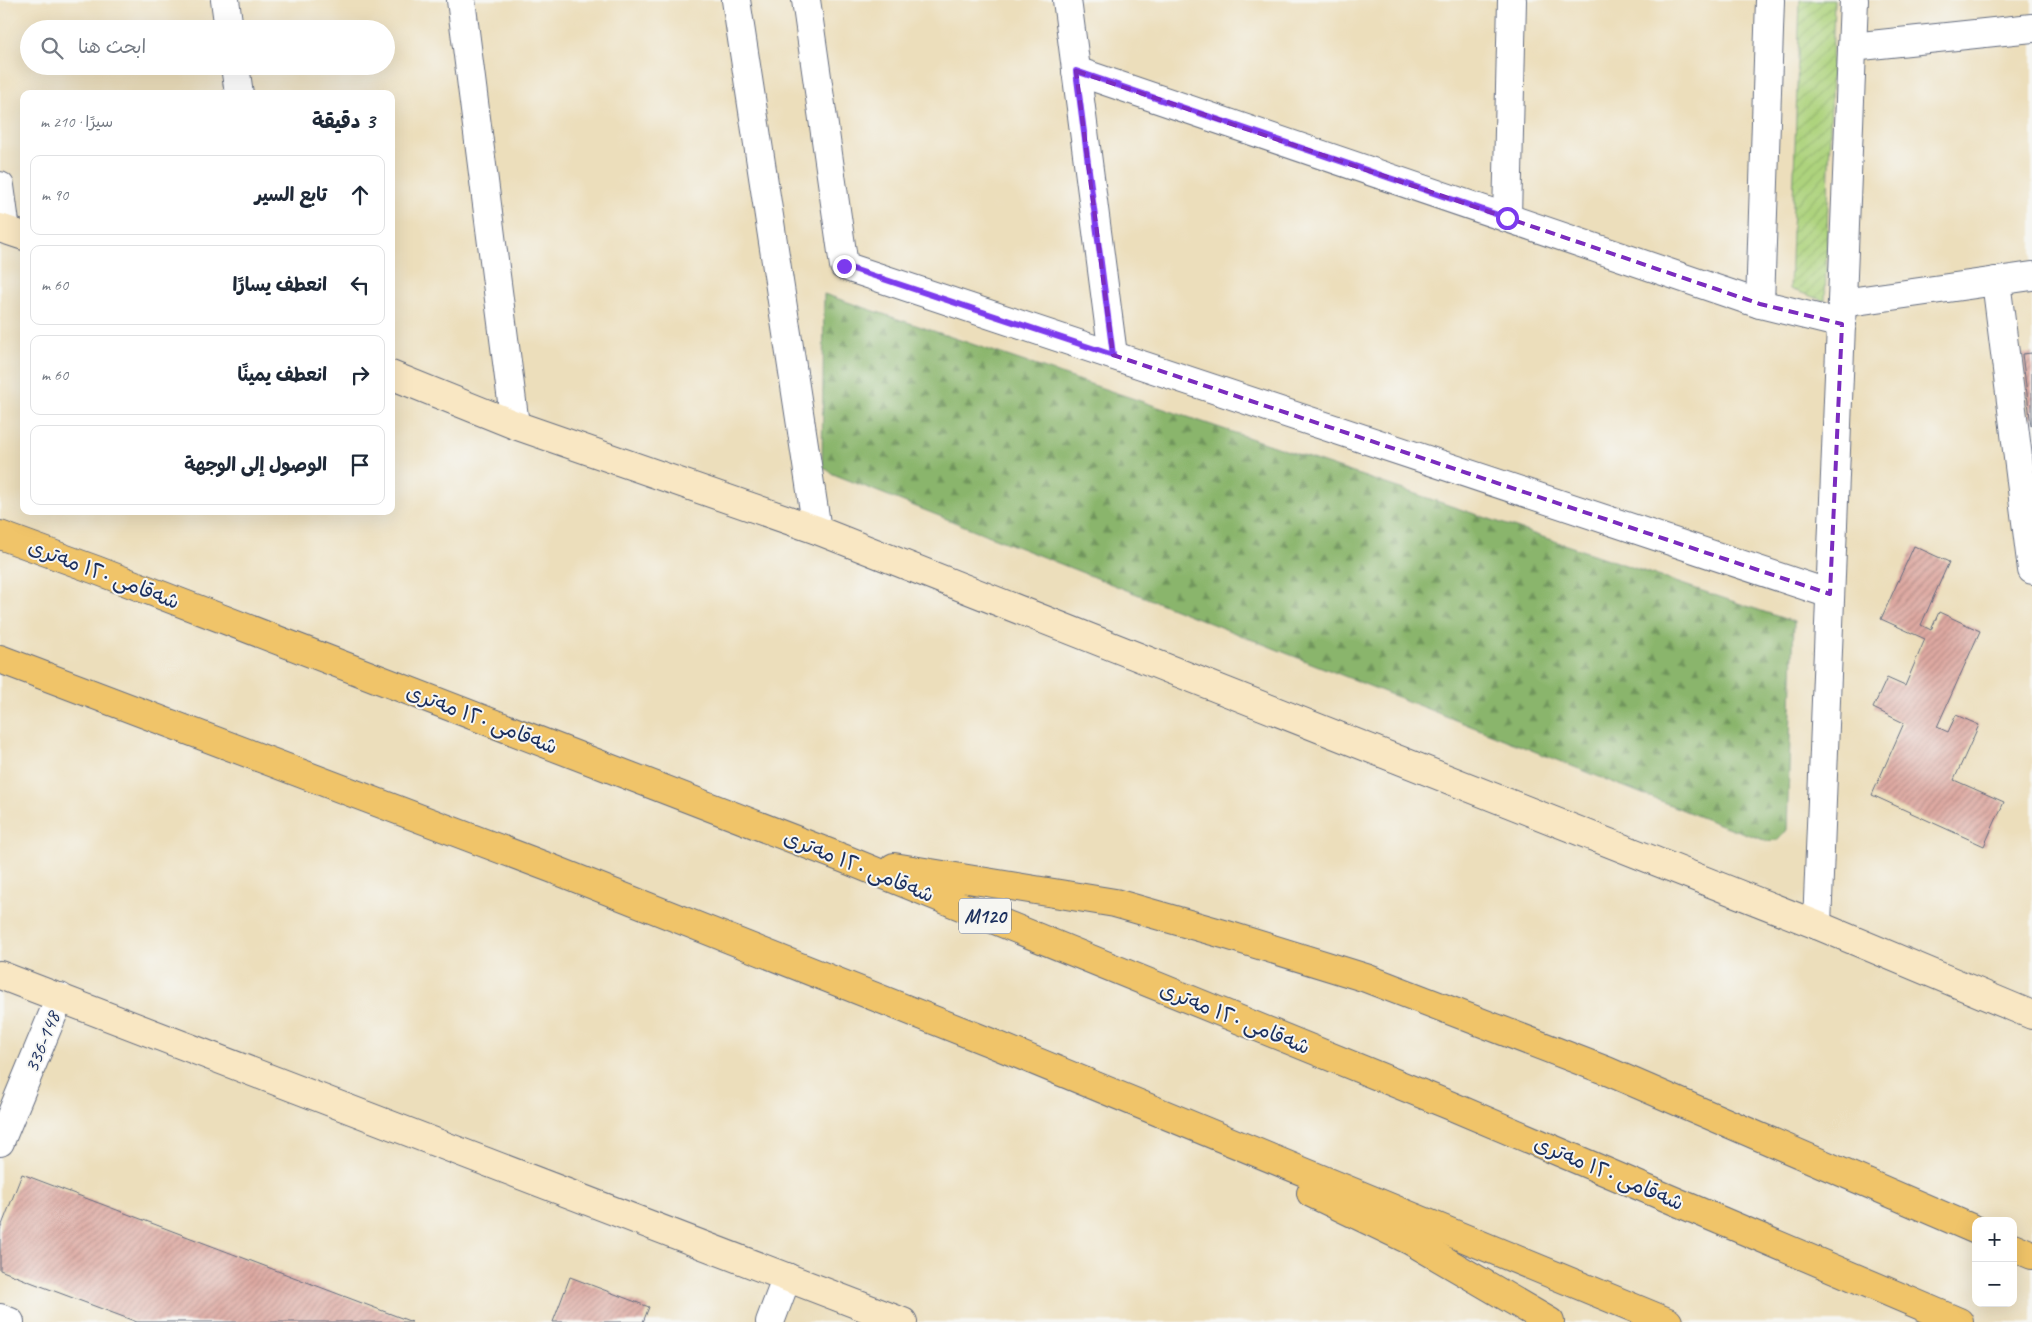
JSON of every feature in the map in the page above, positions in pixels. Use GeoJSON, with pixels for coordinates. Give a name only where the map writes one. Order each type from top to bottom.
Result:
{"type":"FeatureCollection","features":[{"type":"Feature","properties":{"kind":"highway","name":"شەقامی ١٢٠ مەتری"},"geometry":{"type":"LineString","coordinates":[[0,535],[96,570],[845,859],[1449,1104],[1959,1322]]}},
{"type":"Feature","properties":{"kind":"highway"},"geometry":{"type":"LineString","coordinates":[[0,659],[553,869],[989,1042],[1668,1322]]}},
{"type":"Feature","properties":{"kind":"highway"},"geometry":{"type":"LineString","coordinates":[[845,859],[1115,903],[1366,978],[1607,1071],[1972,1228]]}},
{"type":"Feature","properties":{"kind":"highway"},"geometry":{"type":"LineString","coordinates":[[553,869],[924,1020],[1275,1175],[1411,1241],[1550,1322]]}},
{"type":"Feature","properties":{"kind":"highway"},"geometry":{"type":"LineString","coordinates":[[2017,1249],[2032,1255]]}},
{"type":"Feature","properties":{"kind":"street"},"geometry":{"type":"LineString","coordinates":[[225,0],[228,20]]}},
{"type":"Feature","properties":{"kind":"street"},"geometry":{"type":"LineString","coordinates":[[461,0],[515,425]]}},
{"type":"Feature","properties":{"kind":"street"},"geometry":{"type":"LineString","coordinates":[[736,0],[817,530]]}},
{"type":"Feature","properties":{"kind":"street"},"geometry":{"type":"LineString","coordinates":[[806,0],[844,266],[1830,594]]}},
{"type":"Feature","properties":{"kind":"street"},"geometry":{"type":"LineString","coordinates":[[1067,0],[1113,355]]}},
{"type":"Feature","properties":{"kind":"street"},"geometry":{"type":"LineString","coordinates":[[1507,218],[1512,0]]}},
{"type":"Feature","properties":{"kind":"street"},"geometry":{"type":"LineString","coordinates":[[1760,304],[1770,0]]}},
{"type":"Feature","properties":{"kind":"street"},"geometry":{"type":"LineString","coordinates":[[1817,926],[1854,0]]}},
{"type":"Feature","properties":{"kind":"street"},"geometry":{"type":"LineString","coordinates":[[1852,47],[2032,28]]}},
{"type":"Feature","properties":{"kind":"street"},"geometry":{"type":"LineString","coordinates":[[1076,71],[1760,304],[1842,313],[1996,281],[2032,276]]}},
{"type":"Feature","properties":{"kind":"street"},"geometry":{"type":"LineString","coordinates":[[236,75],[238,90]]}},
{"type":"Feature","properties":{"kind":"street"},"geometry":{"type":"LineString","coordinates":[[0,186],[10,232]]}},
{"type":"Feature","properties":{"kind":"street"},"geometry":{"type":"LineString","coordinates":[[1996,281],[2032,570]]}},
{"type":"Feature","properties":{"kind":"street"},"geometry":{"type":"LineString","coordinates":[[395,377],[515,425],[817,530],[1817,926],[2032,1015]]}},
{"type":"Feature","properties":{"kind":"street"},"geometry":{"type":"LineString","coordinates":[[0,975],[60,996],[903,1322]]}},
{"type":"Feature","properties":{"kind":"street","name":"336-148"},"geometry":{"type":"LineString","coordinates":[[0,1142],[60,996]]}},
{"type":"Feature","properties":{"kind":"street"},"geometry":{"type":"LineString","coordinates":[[770,1322],[787,1277]]}},
{"type":"Feature","properties":{"kind":"street"},"geometry":{"type":"LineString","coordinates":[[0,1318],[10,1322]]}},
{"type":"Feature","properties":{"kind":"highlighted area"},"geometry":{"type":"Polygon","coordinates":[[[1076,71],[1760,304],[1842,324],[1830,594],[1113,355],[1076,71]]]}},
{"type":"Feature","properties":{"kind":"green space"},"geometry":{"type":"Polygon","coordinates":[[[1800,0],[1834,0],[1825,301],[1790,289],[1800,0]]]}},
{"type":"Feature","properties":{"kind":"green space"},"geometry":{"type":"Polygon","coordinates":[[[824,294],[1794,622],[1787,830],[1778,840],[1767,841],[1721,825],[833,474],[822,466],[824,294]]]}},
{"type":"Feature","properties":{"kind":"building"},"geometry":{"type":"Polygon","coordinates":[[[2032,353],[2032,426],[2031,426],[2022,354],[2032,353]]]}},
{"type":"Feature","properties":{"kind":"building"},"geometry":{"type":"Polygon","coordinates":[[[1914,546],[1949,562],[1921,625],[1931,630],[1939,612],[1980,631],[1937,727],[1948,732],[1956,715],[1979,725],[1954,780],[2004,802],[1984,846],[1872,795],[1904,723],[1873,708],[1887,678],[1905,686],[1925,639],[1881,619],[1914,546]]]}},
{"type":"Feature","properties":{"kind":"building"},"geometry":{"type":"Polygon","coordinates":[[[22,1174],[412,1322],[137,1322],[33,1283],[0,1270],[0,1230],[22,1174]]]}},
{"type":"Feature","properties":{"kind":"building"},"geometry":{"type":"Polygon","coordinates":[[[570,1277],[649,1307],[643,1322],[553,1322],[570,1277]]]}},
{"type":"Feature","properties":{"kind":"route"},"geometry":{"type":"LineString","coordinates":[[844,266],[1113,355],[1076,71],[1507,218]]}}]}
